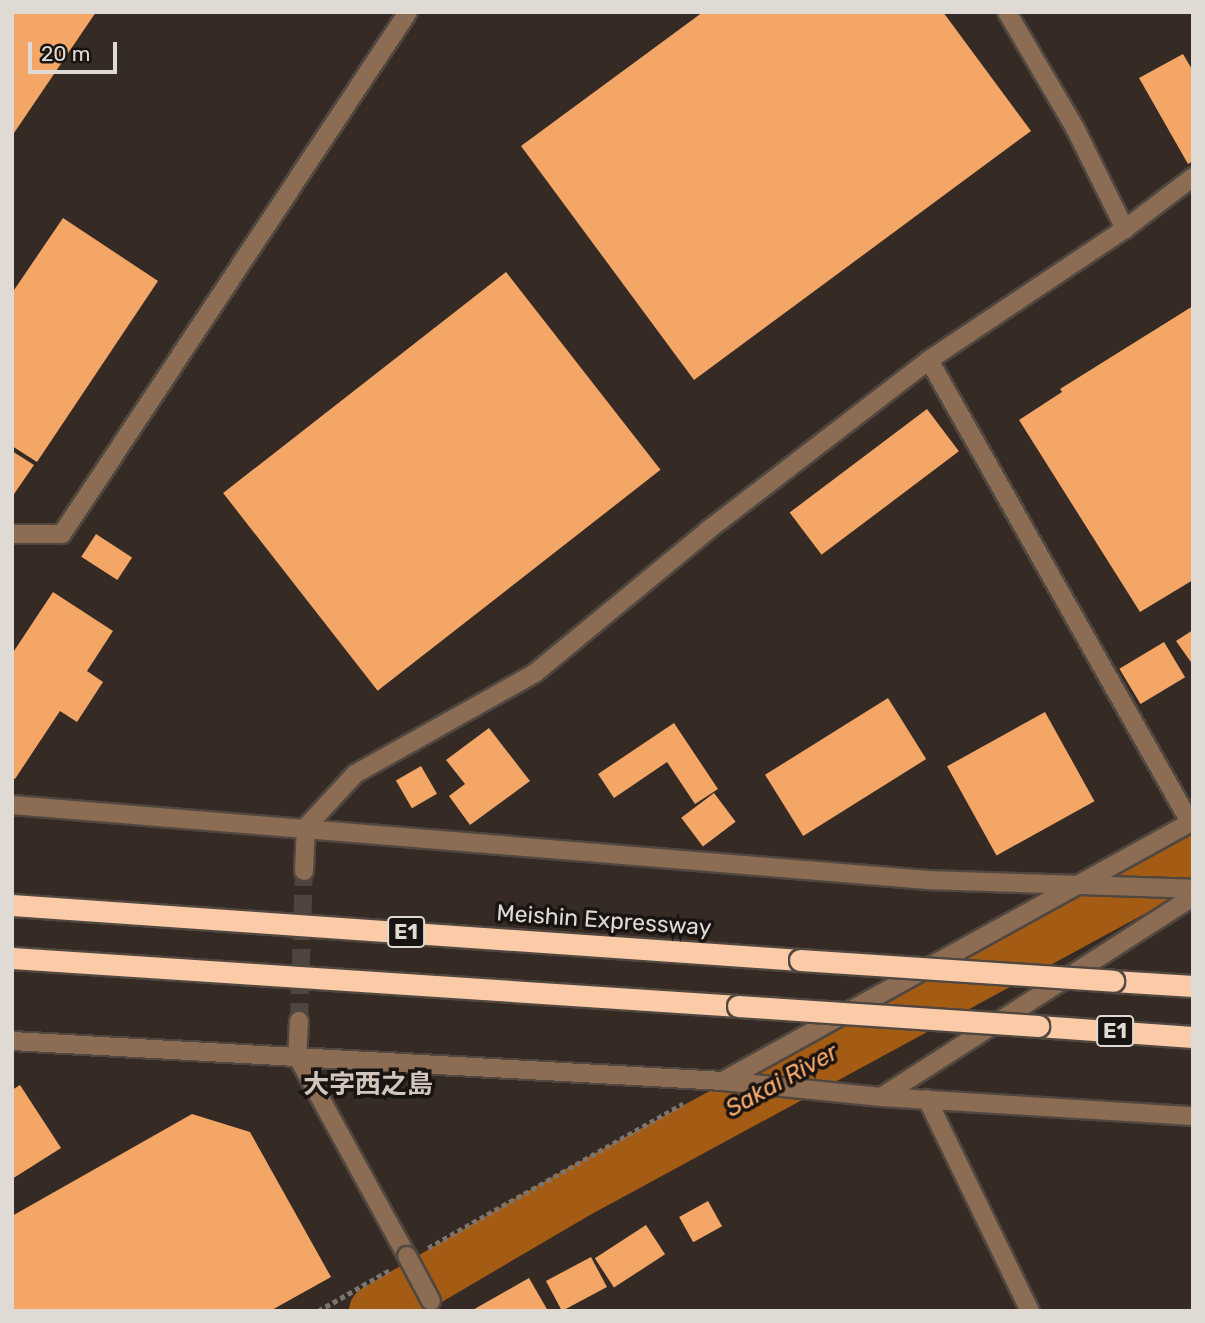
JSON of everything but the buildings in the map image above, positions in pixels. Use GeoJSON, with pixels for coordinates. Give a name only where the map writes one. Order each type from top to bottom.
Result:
{"type":"FeatureCollection","features":[{"type":"Feature","properties":{"kind":"highway","name":"Meishin Expressway"},"geometry":{"type":"LineString","coordinates":[[12,905],[1193,986]]}},
{"type":"Feature","properties":{"kind":"highway","name":"E1"},"geometry":{"type":"LineString","coordinates":[[12,958],[1193,1037]]}},
{"type":"Feature","properties":{"kind":"street"},"geometry":{"type":"LineString","coordinates":[[12,534],[62,534],[408,12]]}},
{"type":"Feature","properties":{"kind":"street"},"geometry":{"type":"LineString","coordinates":[[1007,12],[1075,128],[1125,229]]}},
{"type":"Feature","properties":{"kind":"street"},"geometry":{"type":"LineString","coordinates":[[304,871],[306,827],[355,774],[535,673],[707,531],[929,360],[1125,229],[1193,177]]}},
{"type":"Feature","properties":{"kind":"street"},"geometry":{"type":"LineString","coordinates":[[723,1081],[1192,821],[929,360]]}},
{"type":"Feature","properties":{"kind":"street"},"geometry":{"type":"LineString","coordinates":[[12,805],[928,880],[1193,889]]}},
{"type":"Feature","properties":{"kind":"street"},"geometry":{"type":"LineString","coordinates":[[873,1096],[1193,897]]}},
{"type":"Feature","properties":{"kind":"street"},"geometry":{"type":"LineString","coordinates":[[299,1021],[297,1056],[404,1260],[434,1306]]}},
{"type":"Feature","properties":{"kind":"street"},"geometry":{"type":"LineString","coordinates":[[12,1041],[723,1081],[873,1096],[1193,1116]]}},
{"type":"Feature","properties":{"kind":"street"},"geometry":{"type":"LineString","coordinates":[[927,1099],[1030,1311]]}},
{"type":"Feature","properties":{"kind":"path"},"geometry":{"type":"LineString","coordinates":[[425,1250],[687,1101]]}},
{"type":"Feature","properties":{"kind":"path"},"geometry":{"type":"LineString","coordinates":[[318,1311],[404,1260]]}},
{"type":"Feature","properties":{"kind":"waterway","name":"Sakai River"},"geometry":{"type":"LineString","coordinates":[[375,1311],[578,1192],[1193,858]]}},
{"type":"Feature","properties":{"kind":"tunnel"},"geometry":{"type":"LineString","coordinates":[[299,1021],[304,871]]}},
{"type":"Feature","properties":{"kind":"district","name":"大字西之島"},"geometry":{"type":"Point","coordinates":[368,1085]}}]}
